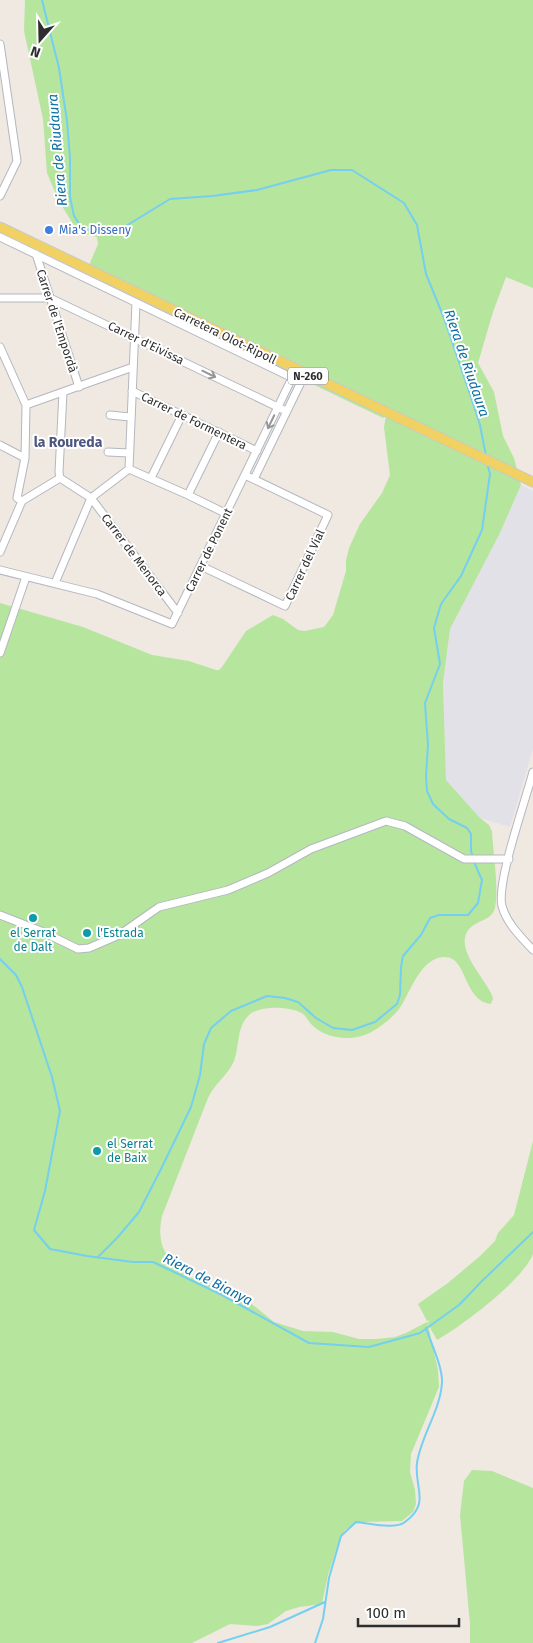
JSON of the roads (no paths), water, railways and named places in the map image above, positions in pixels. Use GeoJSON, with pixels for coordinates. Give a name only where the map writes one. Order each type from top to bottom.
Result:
{"type":"FeatureCollection","features":[{"type":"Feature","properties":{"kind":"main road","name":"Carretera Olot-Ripoll"},"geometry":{"type":"LineString","coordinates":[[0,228],[301,381],[462,448],[533,482]]}},
{"type":"Feature","properties":{"kind":"street"},"geometry":{"type":"LineString","coordinates":[[0,44],[17,161],[0,196]]}},
{"type":"Feature","properties":{"kind":"street"},"geometry":{"type":"LineString","coordinates":[[0,237],[301,381],[254,479],[245,475]]}},
{"type":"Feature","properties":{"kind":"street","name":"Carrer de l'Empordà"},"geometry":{"type":"LineString","coordinates":[[36,254],[79,387]]}},
{"type":"Feature","properties":{"kind":"street","name":"Carrer d'Eivissa"},"geometry":{"type":"LineString","coordinates":[[0,298],[50,298],[286,411]]}},
{"type":"Feature","properties":{"kind":"street"},"geometry":{"type":"LineString","coordinates":[[129,469],[136,303]]}},
{"type":"Feature","properties":{"kind":"street"},"geometry":{"type":"LineString","coordinates":[[0,347],[26,405],[26,458],[18,493],[18,498],[22,501]]}},
{"type":"Feature","properties":{"kind":"street"},"geometry":{"type":"LineString","coordinates":[[26,405],[133,367]]}},
{"type":"Feature","properties":{"kind":"street","name":"Carrer de Ponent"},"geometry":{"type":"LineString","coordinates":[[55,583],[97,594],[172,624],[292,378]]}},
{"type":"Feature","properties":{"kind":"street","name":"Carrer de Formentera"},"geometry":{"type":"LineString","coordinates":[[132,391],[257,451]]}},
{"type":"Feature","properties":{"kind":"street"},"geometry":{"type":"LineString","coordinates":[[63,392],[60,478],[91,498]]}},
{"type":"Feature","properties":{"kind":"street"},"geometry":{"type":"LineString","coordinates":[[151,478],[182,415]]}},
{"type":"Feature","properties":{"kind":"street"},"geometry":{"type":"LineString","coordinates":[[110,416],[130,417]]}},
{"type":"Feature","properties":{"kind":"street"},"geometry":{"type":"LineString","coordinates":[[188,495],[219,432]]}},
{"type":"Feature","properties":{"kind":"street"},"geometry":{"type":"LineString","coordinates":[[0,445],[26,458]]}},
{"type":"Feature","properties":{"kind":"street"},"geometry":{"type":"LineString","coordinates":[[108,452],[129,453]]}},
{"type":"Feature","properties":{"kind":"street"},"geometry":{"type":"LineString","coordinates":[[129,469],[226,514]]}},
{"type":"Feature","properties":{"kind":"street"},"geometry":{"type":"LineString","coordinates":[[0,570],[55,583],[91,498],[129,469]]}},
{"type":"Feature","properties":{"kind":"street"},"geometry":{"type":"LineString","coordinates":[[0,552],[22,501],[60,478]]}},
{"type":"Feature","properties":{"kind":"street","name":"Carrer del Vial"},"geometry":{"type":"LineString","coordinates":[[201,566],[285,606],[328,515],[254,479]]}},
{"type":"Feature","properties":{"kind":"street","name":"Carrer de Menorca"},"geometry":{"type":"LineString","coordinates":[[91,498],[178,613]]}},
{"type":"Feature","properties":{"kind":"street"},"geometry":{"type":"LineString","coordinates":[[0,653],[26,577]]}},
{"type":"Feature","properties":{"kind":"street"},"geometry":{"type":"LineString","coordinates":[[533,772],[530,797],[512,847],[503,882],[502,905],[508,921],[533,950]]}},
{"type":"Feature","properties":{"kind":"street"},"geometry":{"type":"LineString","coordinates":[[0,915],[41,931],[78,949],[89,948],[119,935],[159,908],[228,890],[268,874],[310,849],[386,821],[405,826],[464,860],[509,859]]}},
{"type":"Feature","properties":{"kind":"waterway","name":"Riera de Riudaura"},"geometry":{"type":"LineString","coordinates":[[42,0],[59,68],[67,121],[70,158],[70,197],[74,216],[81,227],[98,233],[121,229],[170,199],[257,190],[331,170],[352,170],[404,203],[417,225],[426,274],[444,318],[471,397],[480,425],[486,456]]}},
{"type":"Feature","properties":{"kind":"waterway","name":"Riera de Riudaura"},"geometry":{"type":"LineString","coordinates":[[473,858],[471,834],[467,828],[449,819],[433,804],[427,791],[428,745],[425,703],[440,664],[434,628],[441,604],[461,576],[482,530],[490,474],[487,463]]}},
{"type":"Feature","properties":{"kind":"waterway","name":"Riera de Riudaura"},"geometry":{"type":"LineString","coordinates":[[98,1257],[139,1212],[162,1167],[191,1107],[200,1075],[204,1044],[211,1028],[231,1011],[267,996],[298,1002],[316,1018],[333,1028],[352,1030],[375,1022],[397,1004],[400,995],[403,956],[421,935],[430,918],[439,915],[468,915],[478,903],[482,880],[474,862]]}},
{"type":"Feature","properties":{"kind":"waterway","name":"Riera de Bianya"},"geometry":{"type":"LineString","coordinates":[[0,959],[16,975],[22,987],[52,1077],[60,1111],[45,1191],[34,1230],[50,1249],[133,1262],[153,1262],[222,1295],[309,1343],[369,1347],[420,1333],[459,1305],[533,1232]]}},
{"type":"Feature","properties":{"kind":"waterway"},"geometry":{"type":"LineString","coordinates":[[315,1643],[323,1619],[329,1578],[341,1536],[356,1522],[389,1526],[401,1524],[413,1515],[417,1508],[420,1495],[417,1463],[422,1443],[438,1404],[442,1383],[439,1363],[426,1328]]}},
{"type":"Feature","properties":{"kind":"waterway"},"geometry":{"type":"LineString","coordinates":[[218,1643],[270,1627],[325,1602]]}},
{"type":"Feature","properties":{"kind":"place","name":"Mia's Disseny"},"geometry":{"type":"Point","coordinates":[49,230]}},
{"type":"Feature","properties":{"kind":"place","name":"el Serrat de Dalt"},"geometry":{"type":"Point","coordinates":[33,918]}},
{"type":"Feature","properties":{"kind":"place","name":"l'Estrada"},"geometry":{"type":"Point","coordinates":[87,933]}},
{"type":"Feature","properties":{"kind":"place","name":"el Serrat de Baix"},"geometry":{"type":"Point","coordinates":[97,1151]}},
{"type":"Feature","properties":{"kind":"district","name":"la Roureda"},"geometry":{"type":"Point","coordinates":[68,442]}}]}
